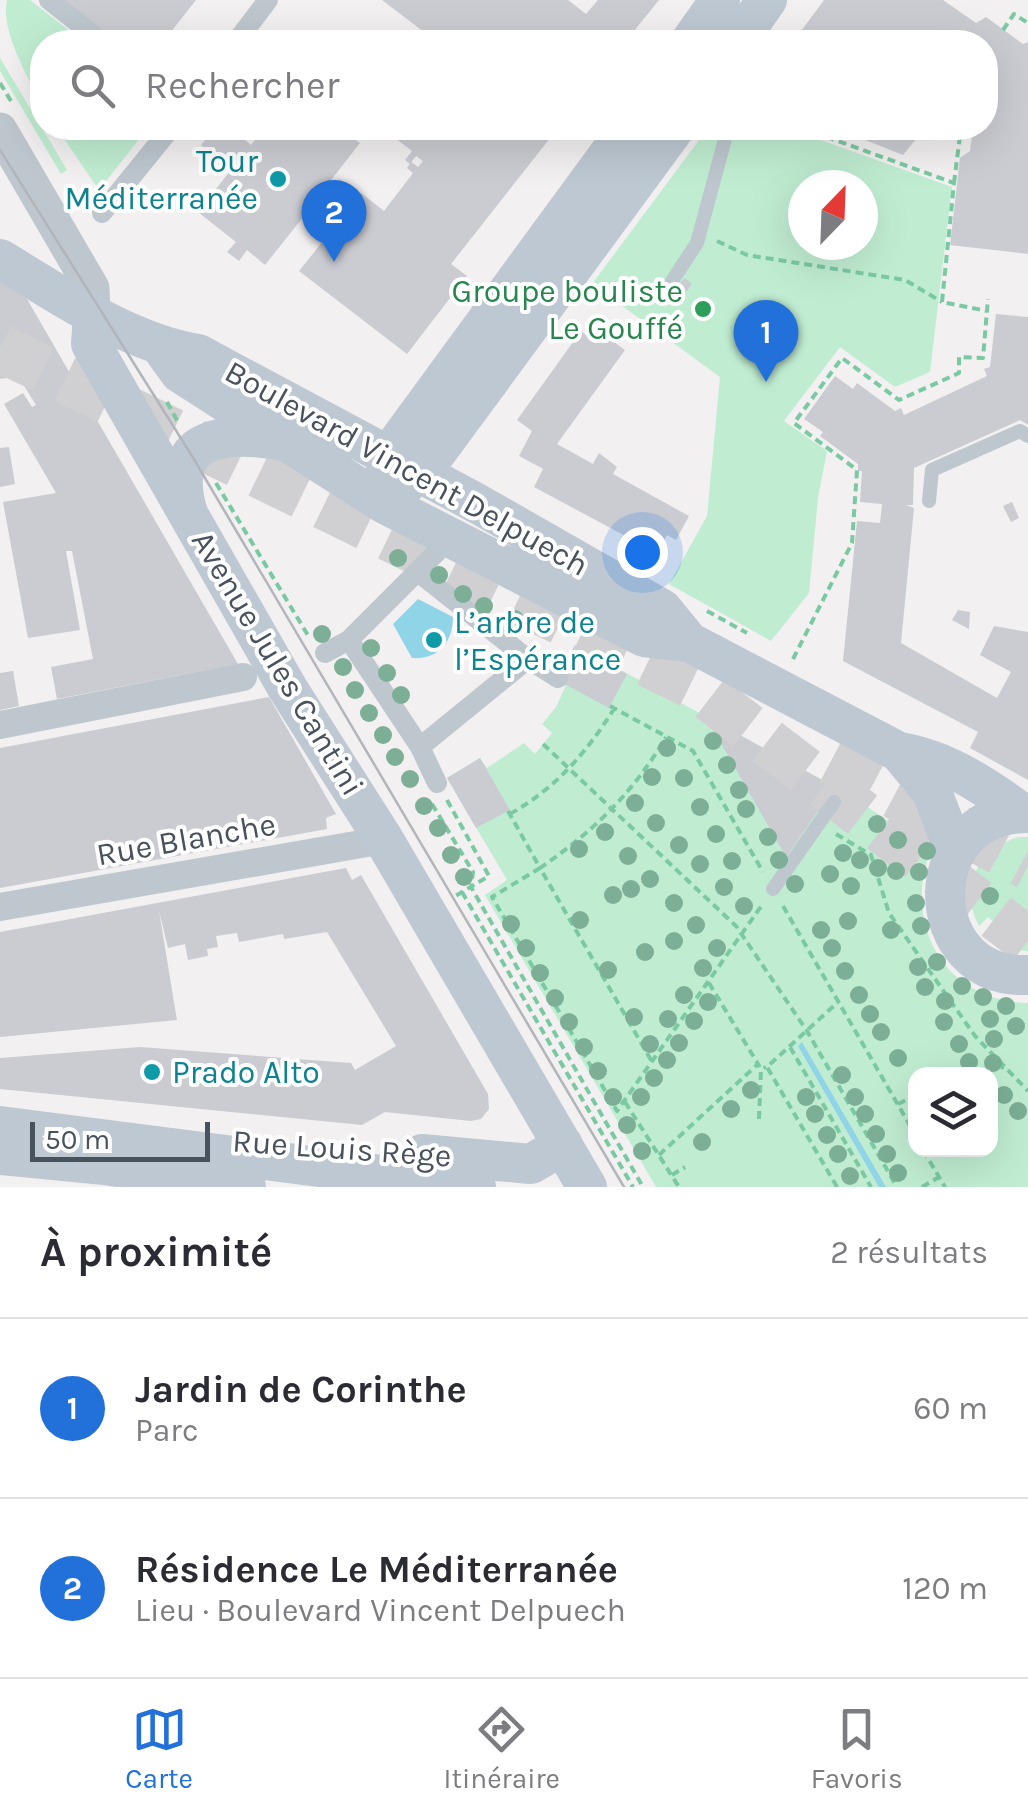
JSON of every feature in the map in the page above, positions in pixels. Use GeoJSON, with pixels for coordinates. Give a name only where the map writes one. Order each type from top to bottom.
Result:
{"type":"FeatureCollection","features":[{"type":"Feature","properties":{"kind":"main road"},"geometry":{"type":"LineString","coordinates":[[699,30],[720,0]]}},
{"type":"Feature","properties":{"kind":"main road"},"geometry":{"type":"LineString","coordinates":[[746,30],[767,0]]}},
{"type":"Feature","properties":{"kind":"main road"},"geometry":{"type":"LineString","coordinates":[[384,503],[403,465],[620,140]]}},
{"type":"Feature","properties":{"kind":"main road"},"geometry":{"type":"LineString","coordinates":[[403,465],[664,140]]}},
{"type":"Feature","properties":{"kind":"main road","name":"Boulevard Vincent Delpuech"},"geometry":{"type":"LineString","coordinates":[[0,259],[93,314],[162,348],[198,354],[403,465],[662,609],[689,642]]}},
{"type":"Feature","properties":{"kind":"main road","name":"Avenue Jules Cantini"},"geometry":{"type":"LineString","coordinates":[[93,314],[91,344],[288,689],[384,840],[587,1187]]}},
{"type":"Feature","properties":{"kind":"main road","name":"Boulevard Vincent Delpuech"},"geometry":{"type":"LineString","coordinates":[[162,348],[180,373],[384,503],[644,637],[689,642],[900,752],[924,756],[990,789],[1025,813]]}},
{"type":"Feature","properties":{"kind":"main road"},"geometry":{"type":"LineString","coordinates":[[187,510],[183,468],[196,450],[228,435],[291,442]]}},
{"type":"Feature","properties":{"kind":"main road","name":"Boulevard Vincent Delpuech"},"geometry":{"type":"LineString","coordinates":[[900,752],[932,792],[955,852]]}},
{"type":"Feature","properties":{"kind":"main road"},"geometry":{"type":"LineString","coordinates":[[1025,813],[984,824],[955,852],[946,871],[943,891],[952,932],[964,949],[998,972],[1028,976]]}},
{"type":"Feature","properties":{"kind":"main road","name":"Rue Louis Rège"},"geometry":{"type":"LineString","coordinates":[[0,1126],[110,1152],[203,1168],[362,1187]]}},
{"type":"Feature","properties":{"kind":"main road","name":"Rue Louis Rège"},"geometry":{"type":"LineString","coordinates":[[0,1155],[110,1152],[228,1140],[531,1164],[563,1146]]}},
{"type":"Feature","properties":{"kind":"main road","name":"Rue Louis Rège"},"geometry":{"type":"LineString","coordinates":[[110,1152],[220,1186]]}},
{"type":"Feature","properties":{"kind":"main road","name":"Rue Louis Rège"},"geometry":{"type":"LineString","coordinates":[[110,1152],[476,1187]]}},
{"type":"Feature","properties":{"kind":"street"},"geometry":{"type":"LineString","coordinates":[[49,0],[87,30]]}},
{"type":"Feature","properties":{"kind":"street"},"geometry":{"type":"LineString","coordinates":[[245,30],[268,0]]}},
{"type":"Feature","properties":{"kind":"street","name":"Avenue Jules Cantini"},"geometry":{"type":"LineString","coordinates":[[0,130],[92,288],[93,314]]}},
{"type":"Feature","properties":{"kind":"street"},"geometry":{"type":"LineString","coordinates":[[102,213],[160,140]]}},
{"type":"Feature","properties":{"kind":"street"},"geometry":{"type":"LineString","coordinates":[[325,652],[349,640],[440,549]]}},
{"type":"Feature","properties":{"kind":"street"},"geometry":{"type":"LineString","coordinates":[[419,573],[528,660],[558,678]]}},
{"type":"Feature","properties":{"kind":"street"},"geometry":{"type":"LineString","coordinates":[[349,640],[420,747],[438,783]]}},
{"type":"Feature","properties":{"kind":"street"},"geometry":{"type":"LineString","coordinates":[[420,747],[528,660]]}},
{"type":"Feature","properties":{"kind":"street"},"geometry":{"type":"LineString","coordinates":[[0,726],[243,677]]}},
{"type":"Feature","properties":{"kind":"street","name":"Rue Blanche"},"geometry":{"type":"LineString","coordinates":[[0,908],[384,840]]}},
{"type":"Feature","properties":{"kind":"lane"},"geometry":{"type":"LineString","coordinates":[[672,280],[696,243],[725,140]]}},
{"type":"Feature","properties":{"kind":"lane"},"geometry":{"type":"LineString","coordinates":[[929,501],[932,470],[1020,431],[1028,436]]}},
{"type":"Feature","properties":{"kind":"lane"},"geometry":{"type":"LineString","coordinates":[[773,888],[834,802]]}},
{"type":"Feature","properties":{"kind":"path"},"geometry":{"type":"LineString","coordinates":[[1003,30],[1014,14],[1028,23]]}},
{"type":"Feature","properties":{"kind":"path"},"geometry":{"type":"LineString","coordinates":[[835,140],[954,184]]}},
{"type":"Feature","properties":{"kind":"path"},"geometry":{"type":"LineString","coordinates":[[942,302],[960,140]]}},
{"type":"Feature","properties":{"kind":"path"},"geometry":{"type":"LineString","coordinates":[[699,233],[747,255],[905,280],[942,302],[987,311]]}},
{"type":"Feature","properties":{"kind":"path"},"geometry":{"type":"LineString","coordinates":[[793,659],[852,543],[857,470],[794,423],[842,358],[899,400],[959,374],[959,357],[983,358],[988,299]]}},
{"type":"Feature","properties":{"kind":"path"},"geometry":{"type":"LineString","coordinates":[[614,708],[570,771],[535,800],[509,812],[652,1062]]}},
{"type":"Feature","properties":{"kind":"path"},"geometry":{"type":"LineString","coordinates":[[666,737],[646,770],[612,811],[540,868],[492,896],[617,1111],[773,888]]}},
{"type":"Feature","properties":{"kind":"path"},"geometry":{"type":"LineString","coordinates":[[543,744],[742,934],[807,1031],[897,1187]]}},
{"type":"Feature","properties":{"kind":"path"},"geometry":{"type":"LineString","coordinates":[[428,915],[489,876],[438,783]]}},
{"type":"Feature","properties":{"kind":"path"},"geometry":{"type":"LineString","coordinates":[[819,823],[871,855],[888,914],[975,1036],[1028,1092]]}},
{"type":"Feature","properties":{"kind":"path"},"geometry":{"type":"LineString","coordinates":[[471,888],[643,1187]]}},
{"type":"Feature","properties":{"kind":"path"},"geometry":{"type":"LineString","coordinates":[[462,892],[633,1187]]}},
{"type":"Feature","properties":{"kind":"path"},"geometry":{"type":"LineString","coordinates":[[709,983],[837,1187]]}},
{"type":"Feature","properties":{"kind":"path"},"geometry":{"type":"LineString","coordinates":[[660,1154],[838,1002]]}},
{"type":"Feature","properties":{"kind":"path"},"geometry":{"type":"LineString","coordinates":[[790,1046],[872,1187]]}},
{"type":"Feature","properties":{"kind":"path"},"geometry":{"type":"LineString","coordinates":[[759,1119],[762,1067]]}},
{"type":"Feature","properties":{"kind":"path"},"geometry":{"type":"LineString","coordinates":[[998,1068],[1004,1067]]}},
{"type":"Feature","properties":{"kind":"path"},"geometry":{"type":"LineString","coordinates":[[897,1104],[908,1099]]}},
{"type":"Feature","properties":{"kind":"path"},"geometry":{"type":"LineString","coordinates":[[624,1100],[679,1187]]}},
{"type":"Feature","properties":{"kind":"path"},"geometry":{"type":"LineString","coordinates":[[692,1112],[697,1120]]}},
{"type":"Feature","properties":{"kind":"path"},"geometry":{"type":"LineString","coordinates":[[928,1157],[945,1187]]}},
{"type":"Feature","properties":{"kind":"path"},"geometry":{"type":"LineString","coordinates":[[672,1175],[685,1167]]}},
{"type":"Feature","properties":{"kind":"path"},"geometry":{"type":"LineString","coordinates":[[922,1187],[940,1177]]}},
{"type":"Feature","properties":{"kind":"green space"},"geometry":{"type":"Polygon","coordinates":[[[7,0],[30,0],[69,30],[30,30],[30,82],[11,39],[7,0]]]}},
{"type":"Feature","properties":{"kind":"green space"},"geometry":{"type":"Polygon","coordinates":[[[0,58],[30,108],[30,122],[0,71],[0,58]]]}},
{"type":"Feature","properties":{"kind":"green space"},"geometry":{"type":"Polygon","coordinates":[[[41,140],[49,140],[67,170],[61,174],[41,140]]]}},
{"type":"Feature","properties":{"kind":"green space"},"geometry":{"type":"Polygon","coordinates":[[[65,140],[139,140],[99,190],[65,140]]]}},
{"type":"Feature","properties":{"kind":"green space"},"geometry":{"type":"Polygon","coordinates":[[[699,140],[821,140],[952,187],[930,372],[895,387],[840,347],[784,421],[827,451],[818,498],[809,593],[771,641],[669,584],[707,516],[720,377],[592,284],[699,140]]]}},
{"type":"Feature","properties":{"kind":"green space"},"geometry":{"type":"Polygon","coordinates":[[[575,645],[848,794],[931,849],[923,877],[922,904],[937,953],[973,989],[999,999],[1028,1003],[1028,1187],[656,1187],[485,895],[507,880],[447,778],[480,758],[487,768],[524,743],[535,754],[552,733],[542,724],[556,707],[566,685],[557,680],[575,645]]]}},
{"type":"Feature","properties":{"kind":"green space"},"geometry":{"type":"Polygon","coordinates":[[[1018,837],[1028,837],[1028,951],[999,944],[1007,933],[988,917],[979,926],[970,898],[971,884],[982,861],[1018,837]]]}},
{"type":"Feature","properties":{"kind":"water"},"geometry":{"type":"Polygon","coordinates":[[[418,599],[453,617],[442,648],[429,656],[412,658],[393,624],[418,599]]]}},
{"type":"Feature","properties":{"kind":"water"},"geometry":{"type":"Polygon","coordinates":[[[802,1042],[886,1187],[879,1187],[798,1046],[802,1042]]]}},
{"type":"Feature","properties":{"kind":"building"},"geometry":{"type":"Polygon","coordinates":[[[62,0],[196,0],[172,30],[101,30],[62,0]]]}},
{"type":"Feature","properties":{"kind":"building"},"geometry":{"type":"Polygon","coordinates":[[[382,0],[568,0],[586,14],[598,0],[659,0],[635,30],[421,30],[382,0]]]}},
{"type":"Feature","properties":{"kind":"building"},"geometry":{"type":"Polygon","coordinates":[[[824,0],[943,0],[976,23],[986,17],[1023,44],[1028,42],[1028,254],[950,245],[960,158],[970,151],[971,140],[998,140],[998,30],[802,30],[824,0]]]}},
{"type":"Feature","properties":{"kind":"building"},"geometry":{"type":"Polygon","coordinates":[[[205,140],[245,140],[251,145],[255,140],[356,140],[360,143],[317,198],[342,217],[361,193],[384,211],[413,173],[405,160],[412,151],[398,140],[549,140],[451,264],[467,276],[407,354],[299,271],[332,230],[308,211],[265,265],[247,250],[239,261],[227,252],[236,242],[198,212],[238,161],[230,154],[223,163],[201,145],[205,140]],[[416,156],[411,162],[418,167],[423,161],[416,156]]]}},
{"type":"Feature","properties":{"kind":"building"},"geometry":{"type":"Polygon","coordinates":[[[865,140],[915,140],[903,155],[865,140]]]}},
{"type":"Feature","properties":{"kind":"building"},"geometry":{"type":"Polygon","coordinates":[[[0,278],[27,299],[238,664],[57,699],[51,667],[93,659],[72,551],[66,551],[80,630],[28,638],[3,502],[56,493],[4,404],[23,393],[32,407],[36,405],[18,376],[0,379],[0,278]]]}},
{"type":"Feature","properties":{"kind":"building"},"geometry":{"type":"Polygon","coordinates":[[[685,278],[692,284],[679,302],[669,294],[685,278]]]}},
{"type":"Feature","properties":{"kind":"building"},"geometry":{"type":"Polygon","coordinates":[[[996,314],[1028,317],[1028,425],[1020,420],[914,468],[913,505],[906,505],[914,508],[901,643],[997,698],[1011,672],[980,655],[994,626],[1028,632],[1028,780],[970,748],[978,732],[843,661],[857,521],[880,523],[882,504],[860,502],[862,471],[858,471],[858,464],[804,419],[835,376],[853,389],[857,383],[895,411],[901,408],[904,415],[987,376],[984,369],[990,367],[996,314]]]}},
{"type":"Feature","properties":{"kind":"building"},"geometry":{"type":"Polygon","coordinates":[[[581,331],[596,343],[603,334],[625,350],[557,444],[593,464],[599,453],[617,467],[613,474],[689,516],[676,540],[667,535],[657,553],[534,487],[543,469],[519,456],[532,431],[517,420],[581,331]]]}},
{"type":"Feature","properties":{"kind":"building"},"geometry":{"type":"Polygon","coordinates":[[[9,447],[15,484],[0,487],[0,448],[9,447]]]}},
{"type":"Feature","properties":{"kind":"building"},"geometry":{"type":"Polygon","coordinates":[[[1012,502],[1019,518],[1011,522],[1003,506],[1012,502]]]}},
{"type":"Feature","properties":{"kind":"building"},"geometry":{"type":"Polygon","coordinates":[[[958,610],[970,612],[969,629],[952,620],[958,610]]]}},
{"type":"Feature","properties":{"kind":"building"},"geometry":{"type":"Polygon","coordinates":[[[575,645],[627,674],[609,708],[557,680],[575,645]]]}},
{"type":"Feature","properties":{"kind":"building"},"geometry":{"type":"Polygon","coordinates":[[[13,671],[19,706],[0,710],[0,673],[13,671]]]}},
{"type":"Feature","properties":{"kind":"building"},"geometry":{"type":"Polygon","coordinates":[[[269,697],[336,814],[326,818],[327,829],[0,888],[0,748],[269,697]]]}},
{"type":"Feature","properties":{"kind":"building"},"geometry":{"type":"Polygon","coordinates":[[[705,716],[835,787],[786,857],[715,733],[705,716]]]}},
{"type":"Feature","properties":{"kind":"building"},"geometry":{"type":"Polygon","coordinates":[[[480,758],[510,810],[476,828],[447,778],[480,758]]]}},
{"type":"Feature","properties":{"kind":"building"},"geometry":{"type":"Polygon","coordinates":[[[346,868],[352,880],[361,875],[488,1094],[489,1109],[481,1119],[385,1112],[362,1125],[0,1089],[0,1058],[140,1047],[351,1063],[355,1070],[396,1046],[327,932],[239,942],[237,933],[216,936],[218,947],[207,949],[208,956],[188,960],[185,944],[168,948],[159,911],[177,1020],[0,1037],[0,932],[346,868]]]}},
{"type":"Feature","properties":{"kind":"tunnel"},"geometry":{"type":"LineString","coordinates":[[0,348],[693,685],[1028,941]]}},
{"type":"Feature","properties":{"kind":"tunnel"},"geometry":{"type":"LineString","coordinates":[[831,761],[1028,866]]}},
{"type":"Feature","properties":{"kind":"tram line"},"geometry":{"type":"LineString","coordinates":[[0,150],[192,456],[624,1187]]}},
{"type":"Feature","properties":{"kind":"place","name":"Tour Méditerranée"},"geometry":{"type":"Point","coordinates":[278,179]}},
{"type":"Feature","properties":{"kind":"place","name":"Résidence Le Méditerranée"},"geometry":{"type":"Point","coordinates":[334,262]}},
{"type":"Feature","properties":{"kind":"place","name":"Groupe bouliste Le Gouffé"},"geometry":{"type":"Point","coordinates":[703,309]}},
{"type":"Feature","properties":{"kind":"place","name":"Jardin de Corinthe"},"geometry":{"type":"Point","coordinates":[766,382]}},
{"type":"Feature","properties":{"kind":"place","name":"L’arbre de l’Espérance"},"geometry":{"type":"Point","coordinates":[434,640]}},
{"type":"Feature","properties":{"kind":"place","name":"Prado Alto"},"geometry":{"type":"Point","coordinates":[152,1072]}}]}
